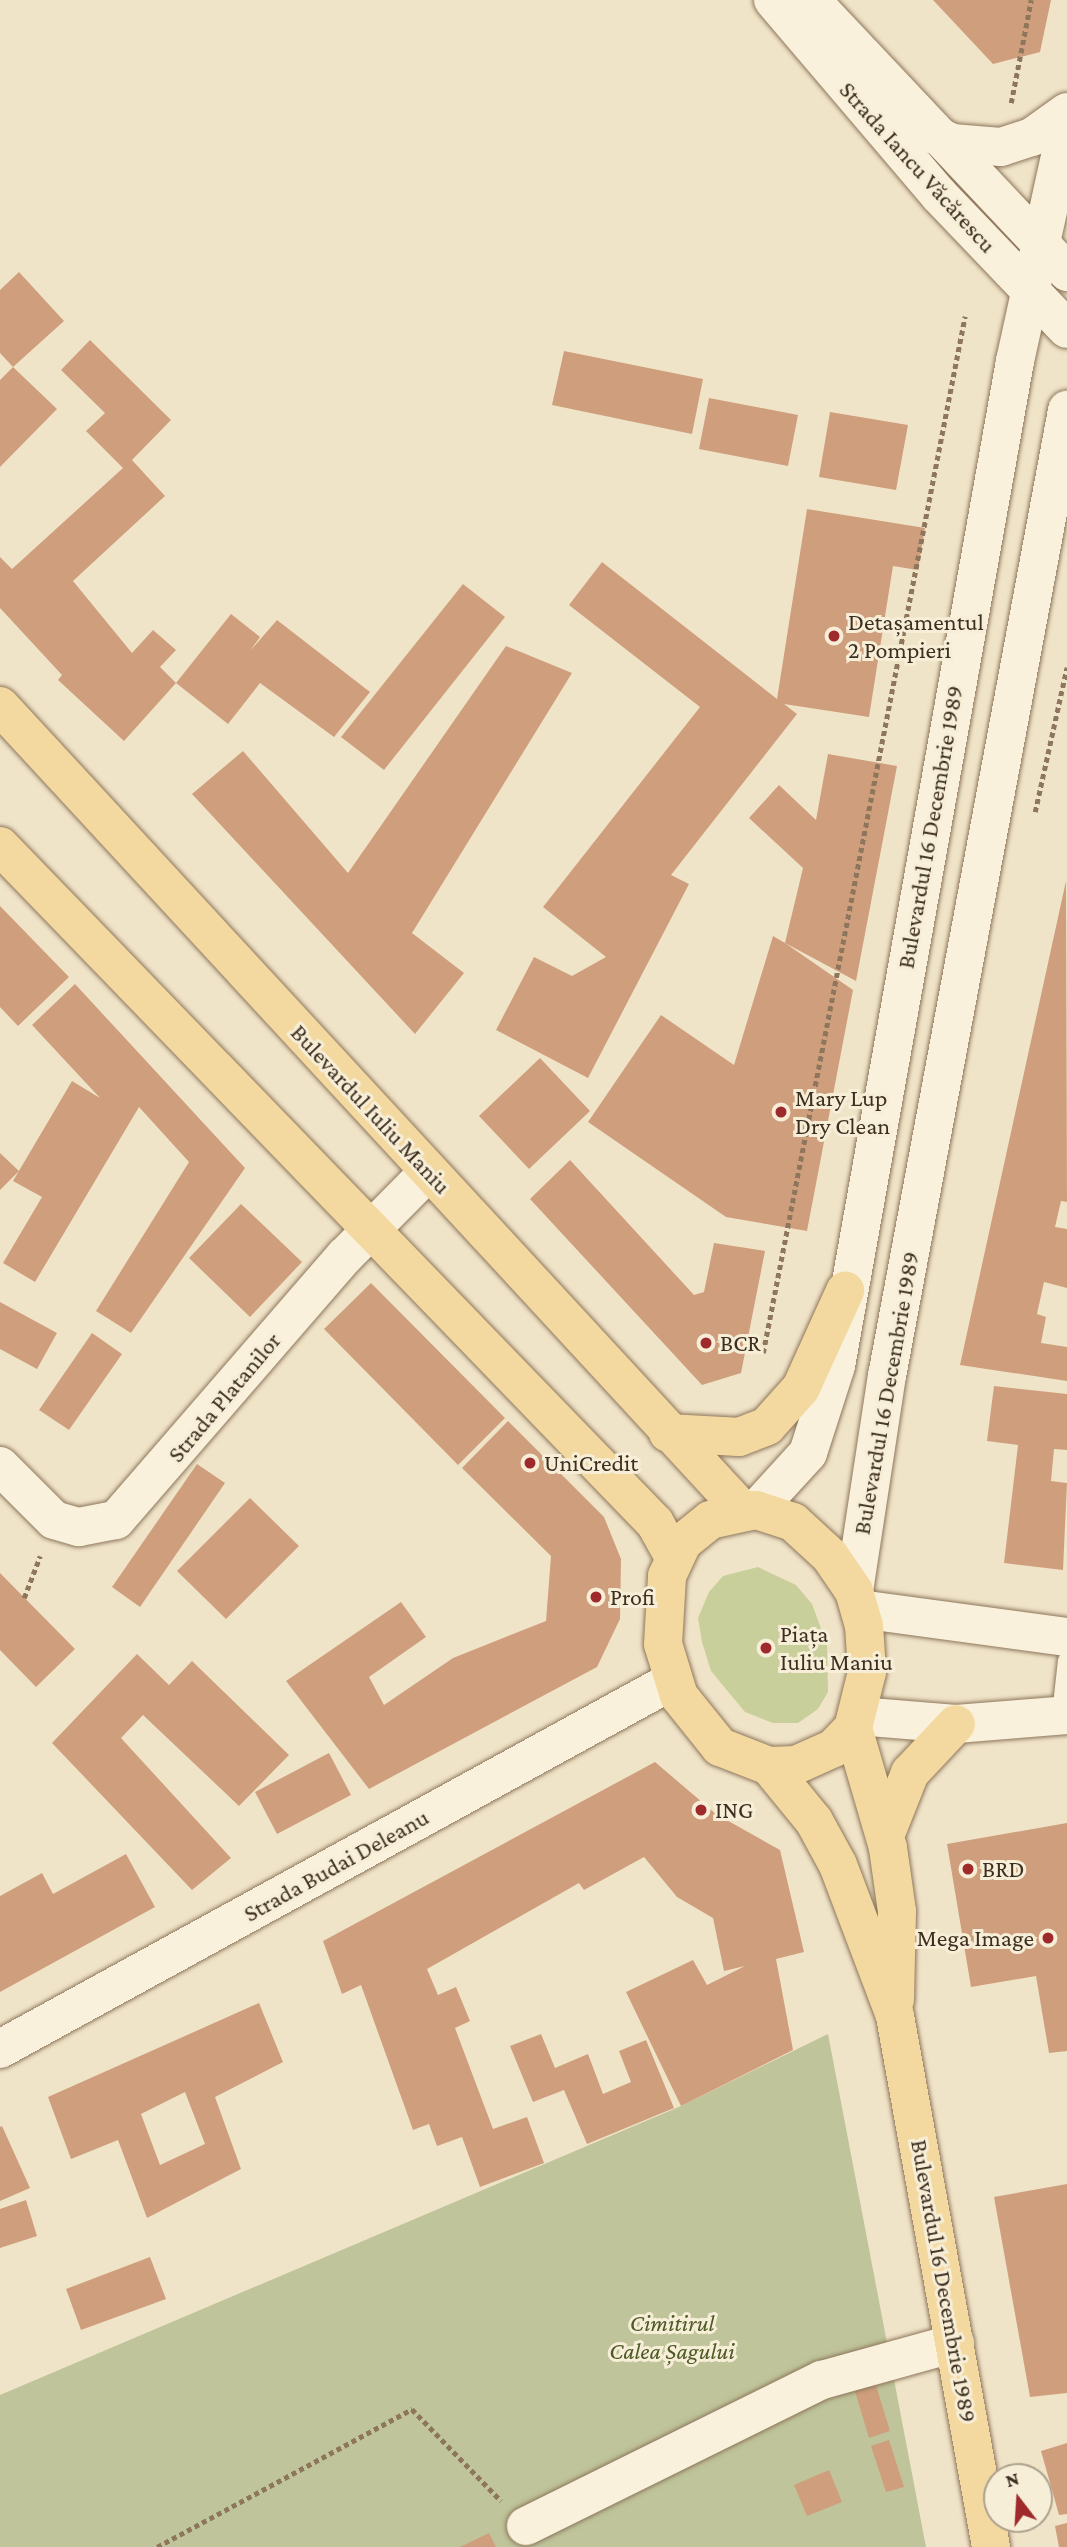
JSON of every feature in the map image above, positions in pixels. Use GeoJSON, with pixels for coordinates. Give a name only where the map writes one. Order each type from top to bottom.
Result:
{"type":"FeatureCollection","features":[{"type":"Feature","properties":{"kind":"main road","name":"Strada Iancu Văcărescu"},"geometry":{"type":"LineString","coordinates":[[773,0],[1067,329]]}},
{"type":"Feature","properties":{"kind":"main road","name":"Strada Iancu Văcărescu"},"geometry":{"type":"LineString","coordinates":[[811,0],[930,133],[1067,272]]}},
{"type":"Feature","properties":{"kind":"main road"},"geometry":{"type":"LineString","coordinates":[[930,133],[952,143],[1001,147],[1032,137],[1067,113]]}},
{"type":"Feature","properties":{"kind":"main road","name":"Bulevardul 16 Decembrie 1989"},"geometry":{"type":"LineString","coordinates":[[749,1510],[808,1452],[836,1366],[845,1291],[1029,289],[1067,125]]}},
{"type":"Feature","properties":{"kind":"main road","name":"Bulevardul 16 Decembrie 1989"},"geometry":{"type":"LineString","coordinates":[[857,1600],[889,1362],[1067,410]]}},
{"type":"Feature","properties":{"kind":"main road","name":"Bulevardul Iuliu Maniu"},"geometry":{"type":"LineString","coordinates":[[0,706],[668,1433],[749,1510]]}},
{"type":"Feature","properties":{"kind":"main road"},"geometry":{"type":"LineString","coordinates":[[0,846],[655,1523],[674,1557]]}},
{"type":"Feature","properties":{"kind":"main road","name":"Strada Platanilor"},"geometry":{"type":"LineString","coordinates":[[54,1520],[97,1526],[127,1512],[371,1230],[428,1172]]}},
{"type":"Feature","properties":{"kind":"main road"},"geometry":{"type":"LineString","coordinates":[[668,1433],[739,1437],[767,1426],[801,1388],[845,1291]]}},
{"type":"Feature","properties":{"kind":"main road"},"geometry":{"type":"LineString","coordinates":[[0,1466],[54,1520]]}},
{"type":"Feature","properties":{"kind":"main road"},"geometry":{"type":"LineString","coordinates":[[749,1510],[777,1514],[809,1535],[857,1600],[867,1672],[855,1722],[815,1758],[769,1766],[720,1746],[673,1681],[661,1621],[674,1557],[695,1530],[749,1510]]}},
{"type":"Feature","properties":{"kind":"main road"},"geometry":{"type":"LineString","coordinates":[[857,1600],[1067,1637]]}},
{"type":"Feature","properties":{"kind":"main road","name":"Strada Budai Deleanu"},"geometry":{"type":"LineString","coordinates":[[0,2049],[673,1681]]}},
{"type":"Feature","properties":{"kind":"main road"},"geometry":{"type":"LineString","coordinates":[[855,1722],[956,1724],[1064,1714]]}},
{"type":"Feature","properties":{"kind":"main road","name":"Bulevardul 16 Decembrie 1989"},"geometry":{"type":"LineString","coordinates":[[855,1722],[885,1836],[897,1911],[895,2016]]}},
{"type":"Feature","properties":{"kind":"main road"},"geometry":{"type":"LineString","coordinates":[[885,1836],[910,1773],[956,1724]]}},
{"type":"Feature","properties":{"kind":"main road","name":"Bulevardul 16 Decembrie 1989"},"geometry":{"type":"LineString","coordinates":[[769,1766],[814,1821],[838,1865],[895,2016],[991,2547]]}},
{"type":"Feature","properties":{"kind":"main road"},"geometry":{"type":"LineString","coordinates":[[526,2526],[822,2380],[956,2343]]}},
{"type":"Feature","properties":{"kind":"lane"},"geometry":{"type":"LineString","coordinates":[[1064,1714],[1067,1660]]}},
{"type":"Feature","properties":{"kind":"path"},"geometry":{"type":"LineString","coordinates":[[1011,103],[1031,0]]}},
{"type":"Feature","properties":{"kind":"path"},"geometry":{"type":"LineString","coordinates":[[763,1353],[965,316]]}},
{"type":"Feature","properties":{"kind":"path"},"geometry":{"type":"LineString","coordinates":[[24,1598],[54,1520]]}},
{"type":"Feature","properties":{"kind":"path"},"geometry":{"type":"LineString","coordinates":[[157,2547],[412,2409],[526,2526]]}},
{"type":"Feature","properties":{"kind":"green space"},"geometry":{"type":"Polygon","coordinates":[[[758,1567],[796,1585],[812,1604],[827,1645],[828,1692],[818,1709],[798,1723],[773,1723],[745,1712],[711,1671],[702,1642],[698,1618],[709,1592],[723,1576],[758,1567]]]}},
{"type":"Feature","properties":{"kind":"green space","name":"Cimitirul Calea Șagului"},"geometry":{"type":"Polygon","coordinates":[[[828,2034],[926,2547],[0,2547],[0,2395],[681,2106],[828,2034]]]}},
{"type":"Feature","properties":{"kind":"building"},"geometry":{"type":"Polygon","coordinates":[[[933,0],[1051,0],[1040,52],[993,64],[933,0]]]}},
{"type":"Feature","properties":{"kind":"building"},"geometry":{"type":"Polygon","coordinates":[[[19,272],[64,321],[13,367],[0,353],[0,290],[19,272]]]}},
{"type":"Feature","properties":{"kind":"building"},"geometry":{"type":"Polygon","coordinates":[[[90,340],[171,420],[132,460],[165,496],[73,581],[132,653],[153,630],[176,650],[160,667],[176,683],[124,741],[58,680],[62,675],[0,608],[0,557],[12,569],[123,468],[86,431],[105,413],[61,370],[90,340]]]}},
{"type":"Feature","properties":{"kind":"building"},"geometry":{"type":"Polygon","coordinates":[[[564,351],[703,379],[692,434],[552,405],[564,351]]]}},
{"type":"Feature","properties":{"kind":"building"},"geometry":{"type":"Polygon","coordinates":[[[13,367],[57,409],[0,467],[0,380],[13,367]]]}},
{"type":"Feature","properties":{"kind":"building"},"geometry":{"type":"Polygon","coordinates":[[[709,398],[798,415],[788,466],[699,449],[709,398]]]}},
{"type":"Feature","properties":{"kind":"building"},"geometry":{"type":"Polygon","coordinates":[[[830,412],[908,425],[896,490],[819,477],[830,412]]]}},
{"type":"Feature","properties":{"kind":"building"},"geometry":{"type":"Polygon","coordinates":[[[807,509],[925,528],[918,570],[893,566],[869,717],[784,704],[797,714],[671,875],[689,884],[588,1078],[496,1030],[534,957],[572,976],[606,957],[543,907],[700,707],[569,605],[602,562],[777,699],[807,509]]]}},
{"type":"Feature","properties":{"kind":"building"},"geometry":{"type":"Polygon","coordinates":[[[463,584],[505,617],[384,770],[341,737],[463,584]]]}},
{"type":"Feature","properties":{"kind":"building"},"geometry":{"type":"Polygon","coordinates":[[[231,614],[260,637],[250,651],[277,620],[370,692],[334,737],[260,683],[228,724],[176,683],[231,614]]]}},
{"type":"Feature","properties":{"kind":"building"},"geometry":{"type":"Polygon","coordinates":[[[506,646],[572,673],[412,933],[464,973],[415,1034],[192,794],[243,751],[348,873],[506,646]]]}},
{"type":"Feature","properties":{"kind":"building"},"geometry":{"type":"Polygon","coordinates":[[[828,754],[897,766],[856,981],[785,943],[803,868],[749,818],[779,785],[816,820],[828,754]]]}},
{"type":"Feature","properties":{"kind":"building"},"geometry":{"type":"Polygon","coordinates":[[[1066,881],[1067,1202],[1061,1201],[1055,1227],[1067,1229],[1067,1288],[1044,1282],[1037,1314],[1046,1317],[1041,1343],[1067,1347],[1067,1381],[960,1365],[1066,881]]]}},
{"type":"Feature","properties":{"kind":"building"},"geometry":{"type":"Polygon","coordinates":[[[0,906],[69,977],[18,1026],[0,1007],[0,906]]]}},
{"type":"Feature","properties":{"kind":"building"},"geometry":{"type":"Polygon","coordinates":[[[773,936],[853,990],[807,1231],[726,1217],[588,1122],[661,1015],[734,1065],[773,936]]]}},
{"type":"Feature","properties":{"kind":"building"},"geometry":{"type":"Polygon","coordinates":[[[75,984],[245,1168],[131,1333],[96,1311],[189,1162],[139,1107],[35,1282],[3,1263],[42,1197],[13,1181],[72,1081],[100,1098],[32,1025],[75,984]]]}},
{"type":"Feature","properties":{"kind":"building"},"geometry":{"type":"Polygon","coordinates":[[[540,1058],[590,1111],[529,1169],[479,1116],[540,1058]]]}},
{"type":"Feature","properties":{"kind":"building"},"geometry":{"type":"Polygon","coordinates":[[[0,1153],[19,1171],[0,1190],[0,1153]]]}},
{"type":"Feature","properties":{"kind":"building"},"geometry":{"type":"Polygon","coordinates":[[[570,1160],[694,1295],[704,1292],[714,1243],[765,1251],[741,1373],[702,1385],[530,1199],[570,1160]]]}},
{"type":"Feature","properties":{"kind":"building"},"geometry":{"type":"Polygon","coordinates":[[[241,1204],[302,1262],[250,1317],[189,1258],[241,1204]]]}},
{"type":"Feature","properties":{"kind":"building"},"geometry":{"type":"Polygon","coordinates":[[[371,1283],[505,1418],[458,1465],[324,1329],[371,1283]]]}},
{"type":"Feature","properties":{"kind":"building"},"geometry":{"type":"Polygon","coordinates":[[[0,1302],[57,1333],[37,1369],[0,1349],[0,1302]]]}},
{"type":"Feature","properties":{"kind":"building"},"geometry":{"type":"Polygon","coordinates":[[[92,1333],[122,1354],[69,1430],[39,1410],[92,1333]]]}},
{"type":"Feature","properties":{"kind":"building"},"geometry":{"type":"Polygon","coordinates":[[[994,1386],[1067,1394],[1067,1450],[1054,1449],[1051,1481],[1067,1483],[1063,1570],[1004,1563],[1018,1445],[987,1441],[994,1386]]]}},
{"type":"Feature","properties":{"kind":"building"},"geometry":{"type":"Polygon","coordinates":[[[508,1421],[604,1517],[621,1559],[620,1619],[597,1667],[369,1789],[286,1681],[401,1602],[426,1637],[369,1677],[384,1705],[453,1658],[546,1621],[551,1556],[462,1468],[508,1421]]]}},
{"type":"Feature","properties":{"kind":"building"},"geometry":{"type":"Polygon","coordinates":[[[197,1464],[225,1483],[140,1607],[112,1587],[197,1464]]]}},
{"type":"Feature","properties":{"kind":"building"},"geometry":{"type":"Polygon","coordinates":[[[250,1498],[299,1546],[226,1619],[177,1571],[250,1498]]]}},
{"type":"Feature","properties":{"kind":"building"},"geometry":{"type":"Polygon","coordinates":[[[0,1573],[75,1649],[36,1687],[0,1650],[0,1573]]]}},
{"type":"Feature","properties":{"kind":"building"},"geometry":{"type":"Polygon","coordinates":[[[137,1654],[169,1685],[192,1661],[289,1755],[239,1806],[143,1715],[121,1738],[231,1858],[192,1890],[52,1743],[137,1654]]]}},
{"type":"Feature","properties":{"kind":"building"},"geometry":{"type":"Polygon","coordinates":[[[329,1753],[351,1795],[277,1834],[255,1792],[329,1753]]]}},
{"type":"Feature","properties":{"kind":"building"},"geometry":{"type":"Polygon","coordinates":[[[655,1762],[716,1814],[780,1850],[804,1952],[776,1959],[793,2050],[681,2106],[626,1992],[693,1960],[707,1985],[745,1966],[724,1971],[713,1918],[677,1897],[644,1857],[584,1890],[579,1883],[427,1969],[438,1995],[456,1987],[470,2021],[455,2028],[493,2129],[527,2117],[544,2163],[480,2187],[462,2137],[437,2146],[429,2124],[413,2130],[361,1985],[342,1994],[323,1941],[655,1762]]]}},
{"type":"Feature","properties":{"kind":"building"},"geometry":{"type":"Polygon","coordinates":[[[1067,1823],[1067,2051],[1049,2053],[1036,1976],[971,1987],[947,1844],[1067,1823]]]}},
{"type":"Feature","properties":{"kind":"building"},"geometry":{"type":"Polygon","coordinates":[[[126,1854],[155,1907],[0,1992],[0,1896],[42,1873],[53,1894],[126,1854]]]}},
{"type":"Feature","properties":{"kind":"building"},"geometry":{"type":"Polygon","coordinates":[[[259,2003],[283,2062],[215,2097],[241,2169],[147,2218],[118,2140],[71,2159],[48,2097],[259,2003]],[[185,2092],[141,2114],[160,2165],[205,2144],[185,2092]]]}},
{"type":"Feature","properties":{"kind":"building"},"geometry":{"type":"Polygon","coordinates":[[[541,2034],[555,2068],[588,2054],[603,2094],[631,2082],[619,2051],[646,2040],[674,2108],[587,2144],[564,2090],[533,2102],[510,2046],[541,2034]]]}},
{"type":"Feature","properties":{"kind":"building"},"geometry":{"type":"Polygon","coordinates":[[[2,2126],[30,2188],[0,2201],[0,2127],[2,2126]]]}},
{"type":"Feature","properties":{"kind":"building"},"geometry":{"type":"Polygon","coordinates":[[[1067,2184],[1067,2393],[1030,2397],[994,2197],[1067,2184]]]}},
{"type":"Feature","properties":{"kind":"building"},"geometry":{"type":"Polygon","coordinates":[[[26,2200],[37,2236],[0,2248],[0,2209],[26,2200]]]}},
{"type":"Feature","properties":{"kind":"building"},"geometry":{"type":"Polygon","coordinates":[[[150,2257],[166,2299],[81,2330],[66,2289],[150,2257]]]}},
{"type":"Feature","properties":{"kind":"building"},"geometry":{"type":"Polygon","coordinates":[[[875,2382],[890,2431],[869,2438],[854,2388],[875,2382]]]}},
{"type":"Feature","properties":{"kind":"building"},"geometry":{"type":"Polygon","coordinates":[[[889,2440],[904,2487],[886,2492],[871,2446],[889,2440]]]}},
{"type":"Feature","properties":{"kind":"building"},"geometry":{"type":"Polygon","coordinates":[[[1067,2443],[1067,2514],[1059,2515],[1053,2494],[1053,2463],[1044,2463],[1041,2451],[1067,2443]]]}},
{"type":"Feature","properties":{"kind":"building"},"geometry":{"type":"Polygon","coordinates":[[[829,2470],[842,2502],[807,2516],[794,2485],[829,2470]]]}},
{"type":"Feature","properties":{"kind":"building"},"geometry":{"type":"Polygon","coordinates":[[[1067,2523],[1067,2547],[1059,2547],[1055,2526],[1067,2523]]]}},
{"type":"Feature","properties":{"kind":"building"},"geometry":{"type":"Polygon","coordinates":[[[489,2533],[496,2547],[460,2547],[489,2533]]]}},
{"type":"Feature","properties":{"kind":"place","name":"Detașamentul 2 Pompieri"},"geometry":{"type":"Point","coordinates":[834,636]}},
{"type":"Feature","properties":{"kind":"place","name":"Mary Lup Dry Clean"},"geometry":{"type":"Point","coordinates":[781,1112]}},
{"type":"Feature","properties":{"kind":"place","name":"BCR"},"geometry":{"type":"Point","coordinates":[706,1343]}},
{"type":"Feature","properties":{"kind":"place","name":"UniCredit"},"geometry":{"type":"Point","coordinates":[530,1463]}},
{"type":"Feature","properties":{"kind":"place","name":"Profi"},"geometry":{"type":"Point","coordinates":[596,1597]}},
{"type":"Feature","properties":{"kind":"place","name":"Piața Iuliu Maniu"},"geometry":{"type":"Point","coordinates":[766,1648]}},
{"type":"Feature","properties":{"kind":"place","name":"ING"},"geometry":{"type":"Point","coordinates":[701,1810]}},
{"type":"Feature","properties":{"kind":"place","name":"BRD"},"geometry":{"type":"Point","coordinates":[968,1869]}},
{"type":"Feature","properties":{"kind":"place","name":"Mega Image"},"geometry":{"type":"Point","coordinates":[1048,1938]}}]}
